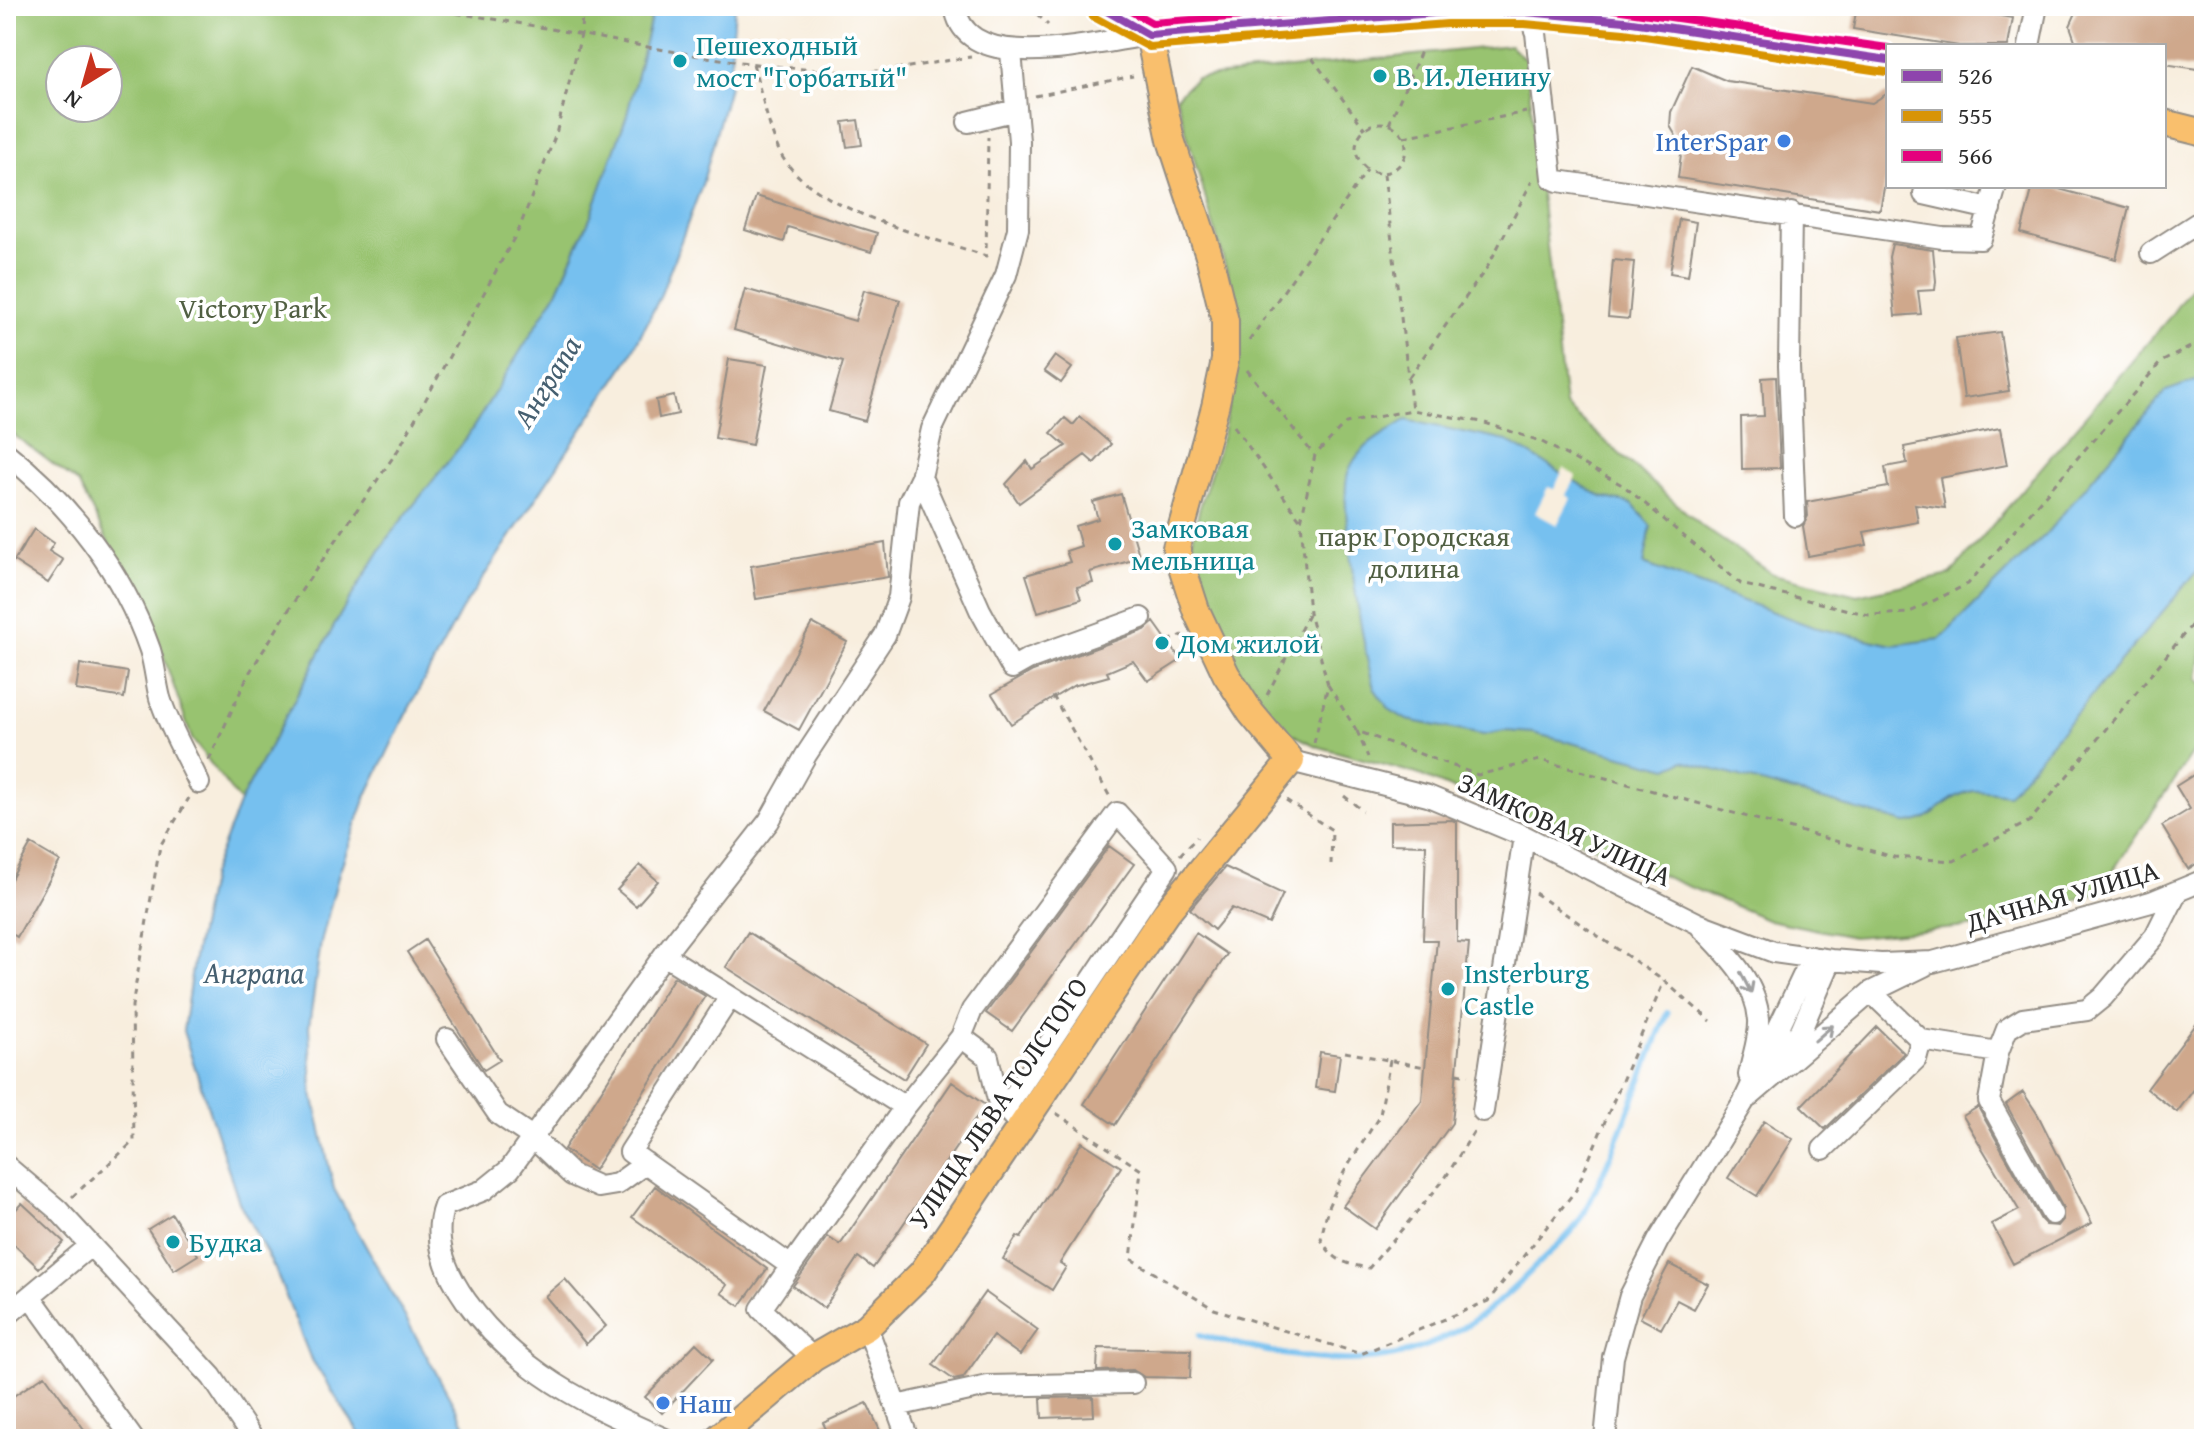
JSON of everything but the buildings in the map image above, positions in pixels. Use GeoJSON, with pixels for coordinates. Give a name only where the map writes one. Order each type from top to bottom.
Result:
{"type":"FeatureCollection","features":[{"type":"Feature","properties":{"kind":"main road"},"geometry":{"type":"LineString","coordinates":[[1098,6],[1149,35],[1394,12],[1526,9],[1886,60]]}},
{"type":"Feature","properties":{"kind":"main road"},"geometry":{"type":"LineString","coordinates":[[1149,35],[1171,140],[1210,259],[1225,321],[1225,360],[1215,407],[1176,548],[1196,610],[1226,674],[1251,713],[1291,761]]}},
{"type":"Feature","properties":{"kind":"main road"},"geometry":{"type":"LineString","coordinates":[[2166,124],[2204,133]]}},
{"type":"Feature","properties":{"kind":"main road","name":"УЛИЦА ЛЬВА ТОЛСТОГО"},"geometry":{"type":"LineString","coordinates":[[717,1439],[813,1358],[867,1327],[922,1273],[1014,1117],[1039,1102],[1165,914],[1291,761]]}},
{"type":"Feature","properties":{"kind":"street"},"geometry":{"type":"LineString","coordinates":[[955,6],[957,21],[975,40],[1011,52],[1149,35]]}},
{"type":"Feature","properties":{"kind":"street"},"geometry":{"type":"LineString","coordinates":[[2029,44],[2037,6]]}},
{"type":"Feature","properties":{"kind":"street"},"geometry":{"type":"LineString","coordinates":[[1526,9],[1536,33],[1552,178],[1558,181],[1635,195],[1791,213],[1943,238],[1981,239],[1995,188]]}},
{"type":"Feature","properties":{"kind":"street"},"geometry":{"type":"LineString","coordinates":[[665,1439],[615,1417],[539,1373],[473,1309],[447,1273],[436,1227],[444,1206],[484,1190],[510,1169],[664,955],[769,821],[806,755],[885,635],[899,597],[909,502],[921,477],[932,429],[1006,275],[1018,229],[1016,105],[1011,52]]}},
{"type":"Feature","properties":{"kind":"street"},"geometry":{"type":"LineString","coordinates":[[978,119],[1016,105]]}},
{"type":"Feature","properties":{"kind":"street"},"geometry":{"type":"LineString","coordinates":[[1926,188],[1924,194],[1990,209]]}},
{"type":"Feature","properties":{"kind":"street"},"geometry":{"type":"LineString","coordinates":[[1791,213],[1789,366],[1795,516]]}},
{"type":"Feature","properties":{"kind":"street"},"geometry":{"type":"LineString","coordinates":[[2151,253],[2204,219]]}},
{"type":"Feature","properties":{"kind":"street"},"geometry":{"type":"LineString","coordinates":[[6,453],[74,515],[106,563],[134,612],[151,652],[161,700],[199,783]]}},
{"type":"Feature","properties":{"kind":"street"},"geometry":{"type":"LineString","coordinates":[[921,477],[980,610],[1012,668],[1028,659],[1141,618]]}},
{"type":"Feature","properties":{"kind":"street","name":"ЗАМКОВАЯ УЛИЦА"},"geometry":{"type":"LineString","coordinates":[[1291,761],[1428,796],[1524,836],[1697,923],[1774,952],[1821,959]]}},
{"type":"Feature","properties":{"kind":"street"},"geometry":{"type":"LineString","coordinates":[[813,1358],[761,1309],[905,1107],[961,1037],[972,1010],[1117,813],[1167,868],[1014,1117],[992,1080],[988,1057],[961,1037]]}},
{"type":"Feature","properties":{"kind":"street"},"geometry":{"type":"LineString","coordinates":[[1483,1111],[1524,836]]}},
{"type":"Feature","properties":{"kind":"street","name":"ДАЧНАЯ УЛИЦА"},"geometry":{"type":"LineString","coordinates":[[1743,1103],[1871,992],[1933,962],[2177,892],[2204,880]]}},
{"type":"Feature","properties":{"kind":"street"},"geometry":{"type":"LineString","coordinates":[[2052,1214],[1989,1101],[1998,1052],[2007,1029],[2023,1019],[2087,1010],[2103,997],[2155,936],[2177,892]]}},
{"type":"Feature","properties":{"kind":"street","name":"ДАЧНАЯ УЛИЦА"},"geometry":{"type":"LineString","coordinates":[[1697,923],[1734,961],[1750,988],[1759,1020],[1743,1103]]}},
{"type":"Feature","properties":{"kind":"street"},"geometry":{"type":"LineString","coordinates":[[664,955],[905,1107]]}},
{"type":"Feature","properties":{"kind":"street","name":"ДАЧНАЯ УЛИЦА"},"geometry":{"type":"LineString","coordinates":[[1605,1439],[1613,1357],[1630,1296],[1658,1241],[1743,1103],[1801,1030],[1821,959],[1881,964],[1933,962]]}},
{"type":"Feature","properties":{"kind":"street"},"geometry":{"type":"LineString","coordinates":[[1871,992],[1921,1040],[1998,1052]]}},
{"type":"Feature","properties":{"kind":"street"},"geometry":{"type":"LineString","coordinates":[[730,997],[630,1152],[791,1266]]}},
{"type":"Feature","properties":{"kind":"street"},"geometry":{"type":"LineString","coordinates":[[447,1039],[498,1114],[532,1137],[572,1175],[599,1187],[617,1184],[646,1163]]}},
{"type":"Feature","properties":{"kind":"street"},"geometry":{"type":"LineString","coordinates":[[1823,1149],[1916,1059],[1921,1040]]}},
{"type":"Feature","properties":{"kind":"street"},"geometry":{"type":"LineString","coordinates":[[6,1166],[58,1210],[212,1377],[253,1439]]}},
{"type":"Feature","properties":{"kind":"street"},"geometry":{"type":"LineString","coordinates":[[6,1316],[90,1246]]}},
{"type":"Feature","properties":{"kind":"street"},"geometry":{"type":"LineString","coordinates":[[30,1296],[133,1439]]}},
{"type":"Feature","properties":{"kind":"street"},"geometry":{"type":"LineString","coordinates":[[867,1327],[908,1439]]}},
{"type":"Feature","properties":{"kind":"street"},"geometry":{"type":"LineString","coordinates":[[896,1406],[988,1386],[1133,1383]]}},
{"type":"Feature","properties":{"kind":"path"},"geometry":{"type":"LineString","coordinates":[[397,6],[482,14],[589,37],[734,62],[853,72],[1011,52]]}},
{"type":"Feature","properties":{"kind":"path"},"geometry":{"type":"LineString","coordinates":[[69,1199],[134,1141],[132,1006],[160,846],[199,783],[248,675],[295,600],[398,450],[519,229],[556,134],[581,35],[582,6]]}},
{"type":"Feature","properties":{"kind":"path"},"geometry":{"type":"LineString","coordinates":[[1029,6],[1048,25]]}},
{"type":"Feature","properties":{"kind":"path"},"geometry":{"type":"LineString","coordinates":[[1389,124],[1422,49]]}},
{"type":"Feature","properties":{"kind":"path"},"geometry":{"type":"LineString","coordinates":[[1312,58],[1365,129]]}},
{"type":"Feature","properties":{"kind":"path"},"geometry":{"type":"LineString","coordinates":[[753,64],[782,157],[815,191],[863,213],[986,256],[978,119]]}},
{"type":"Feature","properties":{"kind":"path"},"geometry":{"type":"LineString","coordinates":[[1016,105],[1136,75],[1142,82]]}},
{"type":"Feature","properties":{"kind":"path"},"geometry":{"type":"LineString","coordinates":[[1403,137],[1545,108]]}},
{"type":"Feature","properties":{"kind":"path"},"geometry":{"type":"LineString","coordinates":[[1376,124],[1389,124],[1403,137],[1403,160],[1384,174],[1367,170],[1356,157],[1355,148],[1365,129],[1376,124]]}},
{"type":"Feature","properties":{"kind":"path"},"geometry":{"type":"LineString","coordinates":[[1409,377],[1488,266],[1550,146]]}},
{"type":"Feature","properties":{"kind":"path"},"geometry":{"type":"LineString","coordinates":[[1246,345],[1367,170]]}},
{"type":"Feature","properties":{"kind":"path"},"geometry":{"type":"LineString","coordinates":[[1384,174],[1412,410]]}},
{"type":"Feature","properties":{"kind":"path"},"geometry":{"type":"LineString","coordinates":[[1368,757],[1357,731],[1328,685],[1309,613],[1301,521],[1315,455],[1346,423],[1412,410],[1482,422],[1540,441],[1624,486],[1741,584],[1869,615],[1908,613],[1968,584],[2161,362],[2204,340]]}},
{"type":"Feature","properties":{"kind":"path"},"geometry":{"type":"LineString","coordinates":[[1247,370],[1315,455]]}},
{"type":"Feature","properties":{"kind":"path"},"geometry":{"type":"LineString","coordinates":[[1227,416],[1301,521]]}},
{"type":"Feature","properties":{"kind":"path"},"geometry":{"type":"LineString","coordinates":[[1357,731],[1478,775],[1540,760],[1894,857],[1954,861],[2030,821],[2204,610]]}},
{"type":"Feature","properties":{"kind":"path"},"geometry":{"type":"LineString","coordinates":[[1262,705],[1309,613]]}},
{"type":"Feature","properties":{"kind":"path"},"geometry":{"type":"LineString","coordinates":[[1168,641],[1187,633],[1191,642]]}},
{"type":"Feature","properties":{"kind":"path"},"geometry":{"type":"LineString","coordinates":[[1314,743],[1328,685]]}},
{"type":"Feature","properties":{"kind":"path"},"geometry":{"type":"LineString","coordinates":[[1053,696],[1117,813]]}},
{"type":"Feature","properties":{"kind":"path"},"geometry":{"type":"LineString","coordinates":[[1280,795],[1332,830],[1331,864]]}},
{"type":"Feature","properties":{"kind":"path"},"geometry":{"type":"LineString","coordinates":[[1355,804],[1363,811]]}},
{"type":"Feature","properties":{"kind":"path"},"geometry":{"type":"LineString","coordinates":[[1516,880],[1664,981],[1711,1021]]}},
{"type":"Feature","properties":{"kind":"path"},"geometry":{"type":"LineString","coordinates":[[1039,1102],[1141,1170],[1131,1259],[1214,1309],[1361,1354],[1488,1301],[1576,1190],[1664,981]]}},
{"type":"Feature","properties":{"kind":"path"},"geometry":{"type":"LineString","coordinates":[[1345,1052],[1425,1067]]}},
{"type":"Feature","properties":{"kind":"path"},"geometry":{"type":"LineString","coordinates":[[1390,1060],[1380,1115],[1344,1172],[1328,1207],[1321,1239],[1331,1256],[1345,1264],[1369,1268],[1444,1180],[1483,1111]]}},
{"type":"Feature","properties":{"kind":"green space","name":"Victory Park"},"geometry":{"type":"Polygon","coordinates":[[[6,6],[654,6],[627,115],[590,218],[557,293],[466,439],[389,536],[340,615],[240,802],[192,739],[157,638],[78,483],[6,429],[6,6]]]}},
{"type":"Feature","properties":{"kind":"green space","name":"парк Городская долина"},"geometry":{"type":"Polygon","coordinates":[[[1510,45],[1526,60],[1565,406],[1703,527],[1773,574],[1857,595],[1950,575],[2168,319],[2204,270],[2204,637],[2197,679],[2204,685],[2204,735],[2098,893],[1991,925],[1853,937],[1769,920],[1417,774],[1316,746],[1288,732],[1255,699],[1206,611],[1189,558],[1199,510],[1223,434],[1239,347],[1227,272],[1176,97],[1196,78],[1510,45]]]}},
{"type":"Feature","properties":{"kind":"water","name":"Анграпа"},"geometry":{"type":"Polygon","coordinates":[[[654,6],[735,6],[729,86],[703,182],[660,297],[628,360],[461,611],[405,716],[366,797],[339,873],[321,942],[309,1026],[312,1090],[334,1189],[473,1439],[363,1439],[310,1357],[275,1269],[239,1202],[183,1031],[193,962],[211,875],[240,802],[340,615],[389,536],[466,439],[557,292],[590,218],[627,115],[654,6]]]}},
{"type":"Feature","properties":{"kind":"water"},"geometry":{"type":"Polygon","coordinates":[[[2204,378],[2204,563],[2008,794],[1968,792],[1922,820],[1905,823],[1683,761],[1668,768],[1533,733],[1505,731],[1483,735],[1407,720],[1389,709],[1374,688],[1349,545],[1346,489],[1348,473],[1358,455],[1406,420],[1507,441],[1602,497],[1632,504],[1651,526],[1644,564],[1813,627],[1893,645],[1940,639],[2045,535],[2166,391],[2204,378]]]}},
{"type":"Feature","properties":{"kind":"pier"},"geometry":{"type":"Polygon","coordinates":[[[1564,468],[1576,476],[1566,495],[1571,498],[1557,525],[1535,513],[1548,487],[1554,489],[1564,468]]]}},
{"type":"Feature","properties":{"kind":"waterway"},"geometry":{"type":"LineString","coordinates":[[1200,1335],[1294,1356],[1336,1360],[1376,1358],[1414,1350],[1452,1334],[1490,1308],[1566,1238],[1583,1215],[1617,1141],[1667,1013]]}},
{"type":"Feature","properties":{"kind":"transit line","name":"526"},"geometry":{"type":"LineString","coordinates":[[1098,6],[1149,35],[1447,12],[1526,12],[1625,21],[1886,60]]}},
{"type":"Feature","properties":{"kind":"transit line","name":"566"},"geometry":{"type":"LineString","coordinates":[[1122,6],[1152,23],[1369,6]]}},
{"type":"Feature","properties":{"kind":"transit line","name":"566"},"geometry":{"type":"LineString","coordinates":[[1593,6],[1886,48]]}},
{"type":"Feature","properties":{"kind":"transit line","name":"555"},"geometry":{"type":"LineString","coordinates":[[1092,16],[1149,47],[1447,24],[1525,24],[1624,33],[1886,72]]}},
{"type":"Feature","properties":{"kind":"place","name":"Пешеходный мост \"Горбатый\""},"geometry":{"type":"Point","coordinates":[680,61]}},
{"type":"Feature","properties":{"kind":"place","name":"В. И. Ленину"},"geometry":{"type":"Point","coordinates":[1380,76]}},
{"type":"Feature","properties":{"kind":"place","name":"InterSpar"},"geometry":{"type":"Point","coordinates":[1784,141]}},
{"type":"Feature","properties":{"kind":"place","name":"Замковая мельница"},"geometry":{"type":"Point","coordinates":[1115,544]}},
{"type":"Feature","properties":{"kind":"place","name":"Дом жилой"},"geometry":{"type":"Point","coordinates":[1162,643]}},
{"type":"Feature","properties":{"kind":"place","name":"Insterburg Castle"},"geometry":{"type":"Point","coordinates":[1448,989]}},
{"type":"Feature","properties":{"kind":"place","name":"Будка"},"geometry":{"type":"Point","coordinates":[173,1242]}},
{"type":"Feature","properties":{"kind":"place","name":"Наш"},"geometry":{"type":"Point","coordinates":[663,1403]}}]}
